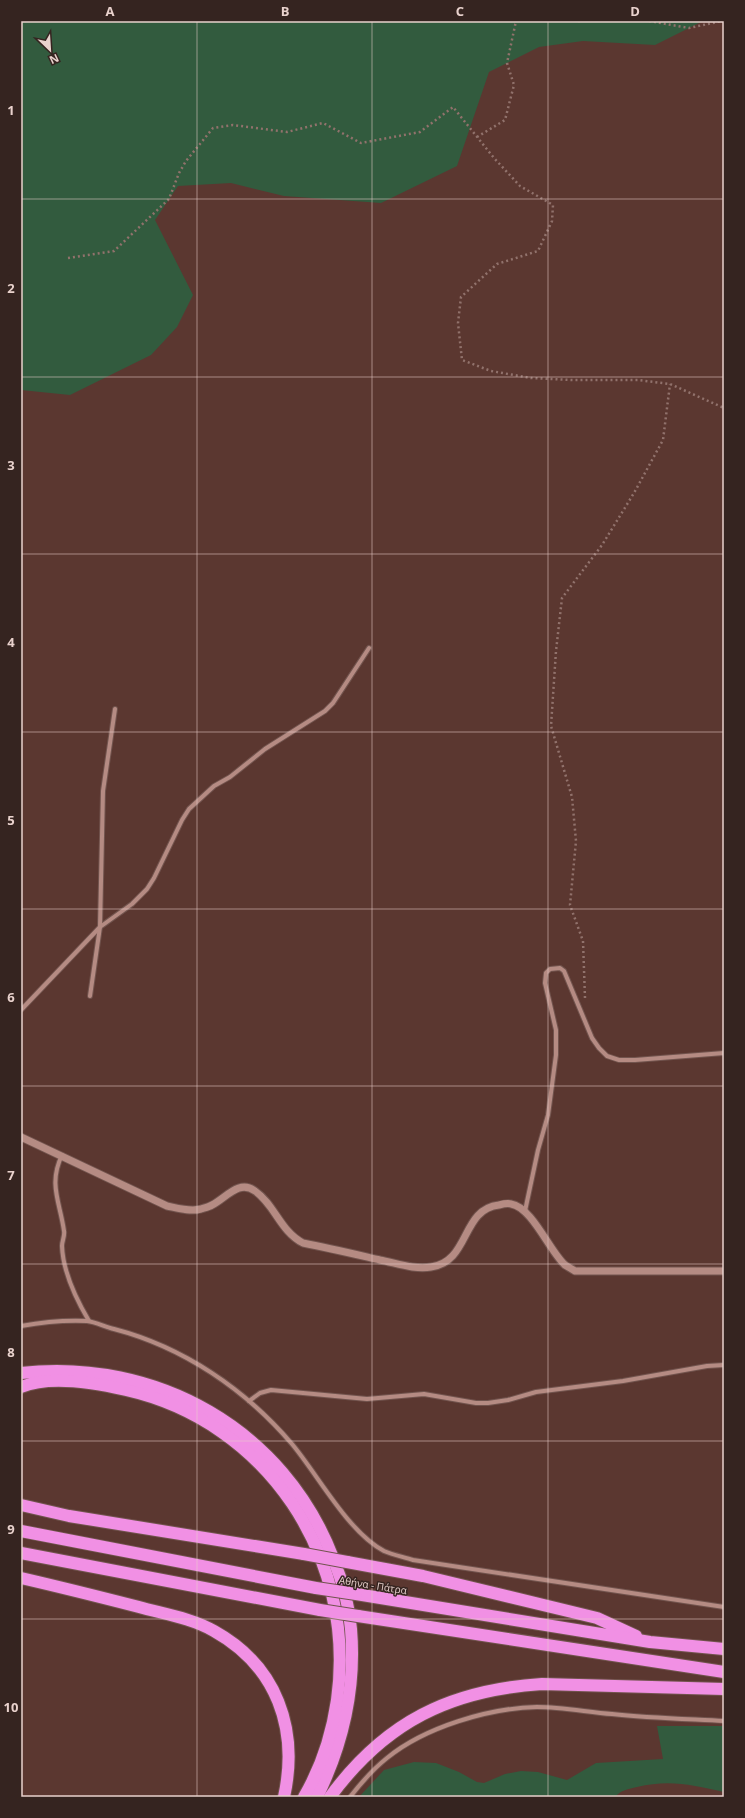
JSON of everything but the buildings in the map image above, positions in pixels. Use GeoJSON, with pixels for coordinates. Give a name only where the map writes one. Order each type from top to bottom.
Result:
{"type":"FeatureCollection","features":[{"type":"Feature","properties":{"kind":"highway"},"geometry":{"type":"LineString","coordinates":[[21,1373],[64,1370],[113,1376],[137,1381],[182,1397],[225,1421],[247,1437],[273,1460],[299,1492],[320,1527],[336,1566],[347,1606],[352,1642],[352,1672],[347,1716],[334,1759],[317,1797]]}},
{"type":"Feature","properties":{"kind":"highway"},"geometry":{"type":"LineString","coordinates":[[21,1387],[42,1382],[89,1383],[135,1392],[178,1408],[219,1430],[249,1453],[275,1480],[294,1505],[307,1527],[323,1564],[338,1626],[340,1654],[339,1683],[329,1738],[319,1765],[304,1797]]}},
{"type":"Feature","properties":{"kind":"highway"},"geometry":{"type":"LineString","coordinates":[[21,1505],[69,1516],[304,1554],[423,1576],[598,1618],[650,1642]]}},
{"type":"Feature","properties":{"kind":"highway","name":"Αθήνα - Πάτρα"},"geometry":{"type":"LineString","coordinates":[[21,1532],[316,1588],[650,1642],[724,1649]]}},
{"type":"Feature","properties":{"kind":"highway"},"geometry":{"type":"LineString","coordinates":[[21,1553],[320,1610],[724,1672]]}},
{"type":"Feature","properties":{"kind":"highway"},"geometry":{"type":"LineString","coordinates":[[21,1578],[196,1622],[214,1630],[240,1649],[259,1668],[270,1684],[285,1720],[289,1739],[290,1759],[284,1797]]}},
{"type":"Feature","properties":{"kind":"highway"},"geometry":{"type":"LineString","coordinates":[[330,1797],[357,1764],[378,1744],[402,1726],[428,1711],[484,1691],[513,1686],[542,1684],[724,1689]]}},
{"type":"Feature","properties":{"kind":"street"},"geometry":{"type":"LineString","coordinates":[[21,1010],[100,927],[132,904],[147,889],[189,809],[214,786],[230,776],[265,749],[325,712],[333,703],[369,648]]}},
{"type":"Feature","properties":{"kind":"street"},"geometry":{"type":"LineString","coordinates":[[90,996],[100,927],[103,791],[115,709]]}},
{"type":"Feature","properties":{"kind":"street"},"geometry":{"type":"LineString","coordinates":[[525,1211],[538,1150],[548,1115],[556,1055],[556,1030],[545,983],[546,972],[550,969],[560,968],[564,971],[592,1038],[607,1056],[618,1060],[635,1060],[724,1053]]}},
{"type":"Feature","properties":{"kind":"street"},"geometry":{"type":"LineString","coordinates":[[21,1137],[62,1155],[167,1206],[184,1210],[198,1210],[212,1205],[236,1188],[246,1186],[255,1191],[286,1232],[293,1238],[303,1243],[410,1266],[432,1267],[447,1262],[457,1252],[481,1210],[487,1207],[512,1204],[525,1211],[565,1265],[575,1271],[724,1270]]}},
{"type":"Feature","properties":{"kind":"street"},"geometry":{"type":"LineString","coordinates":[[62,1155],[56,1168],[56,1191],[65,1233],[62,1245],[70,1283],[89,1321]]}},
{"type":"Feature","properties":{"kind":"street"},"geometry":{"type":"LineString","coordinates":[[21,1326],[42,1322],[89,1321],[160,1344],[193,1361],[221,1379],[268,1418],[292,1444],[349,1521],[384,1551],[413,1560],[724,1608]]}},
{"type":"Feature","properties":{"kind":"street"},"geometry":{"type":"LineString","coordinates":[[249,1401],[260,1393],[271,1390],[367,1399],[424,1394],[476,1403],[488,1403],[503,1401],[536,1392],[623,1381],[707,1366],[724,1365]]}},
{"type":"Feature","properties":{"kind":"street"},"geometry":{"type":"LineString","coordinates":[[350,1797],[367,1777],[388,1757],[413,1740],[456,1721],[500,1711],[536,1707],[565,1708],[612,1714],[724,1721]]}},
{"type":"Feature","properties":{"kind":"path"},"geometry":{"type":"LineString","coordinates":[[477,137],[505,120],[514,85],[507,63],[516,21]]}},
{"type":"Feature","properties":{"kind":"path"},"geometry":{"type":"LineString","coordinates":[[578,21],[584,21]]}},
{"type":"Feature","properties":{"kind":"path"},"geometry":{"type":"LineString","coordinates":[[649,21],[689,28],[722,21]]}},
{"type":"Feature","properties":{"kind":"path"},"geometry":{"type":"LineString","coordinates":[[68,258],[114,251],[169,199],[179,173],[186,161],[213,128],[233,125],[288,132],[323,124],[361,143],[420,132],[453,107],[520,186],[552,205],[552,221],[538,251],[496,264],[461,296],[458,323],[462,360],[491,371],[532,378],[573,380],[638,380],[670,384],[724,408]]}},
{"type":"Feature","properties":{"kind":"path"},"geometry":{"type":"LineString","coordinates":[[585,1000],[583,941],[570,905],[576,841],[572,797],[551,726],[556,651],[562,598],[602,545],[634,493],[663,440],[670,384]]}},
{"type":"Feature","properties":{"kind":"green space"},"geometry":{"type":"Polygon","coordinates":[[[21,21],[703,21],[655,45],[583,41],[539,47],[489,72],[457,166],[381,203],[284,196],[231,183],[178,186],[155,220],[193,295],[177,327],[151,355],[70,395],[21,390],[21,21]]]}},
{"type":"Feature","properties":{"kind":"green space"},"geometry":{"type":"Polygon","coordinates":[[[657,1726],[724,1726],[724,1792],[691,1785],[660,1783],[631,1788],[622,1791],[615,1797],[359,1797],[384,1770],[414,1762],[436,1763],[459,1772],[477,1782],[484,1783],[505,1774],[521,1771],[538,1772],[567,1780],[596,1763],[663,1759],[657,1726]]]}}]}
